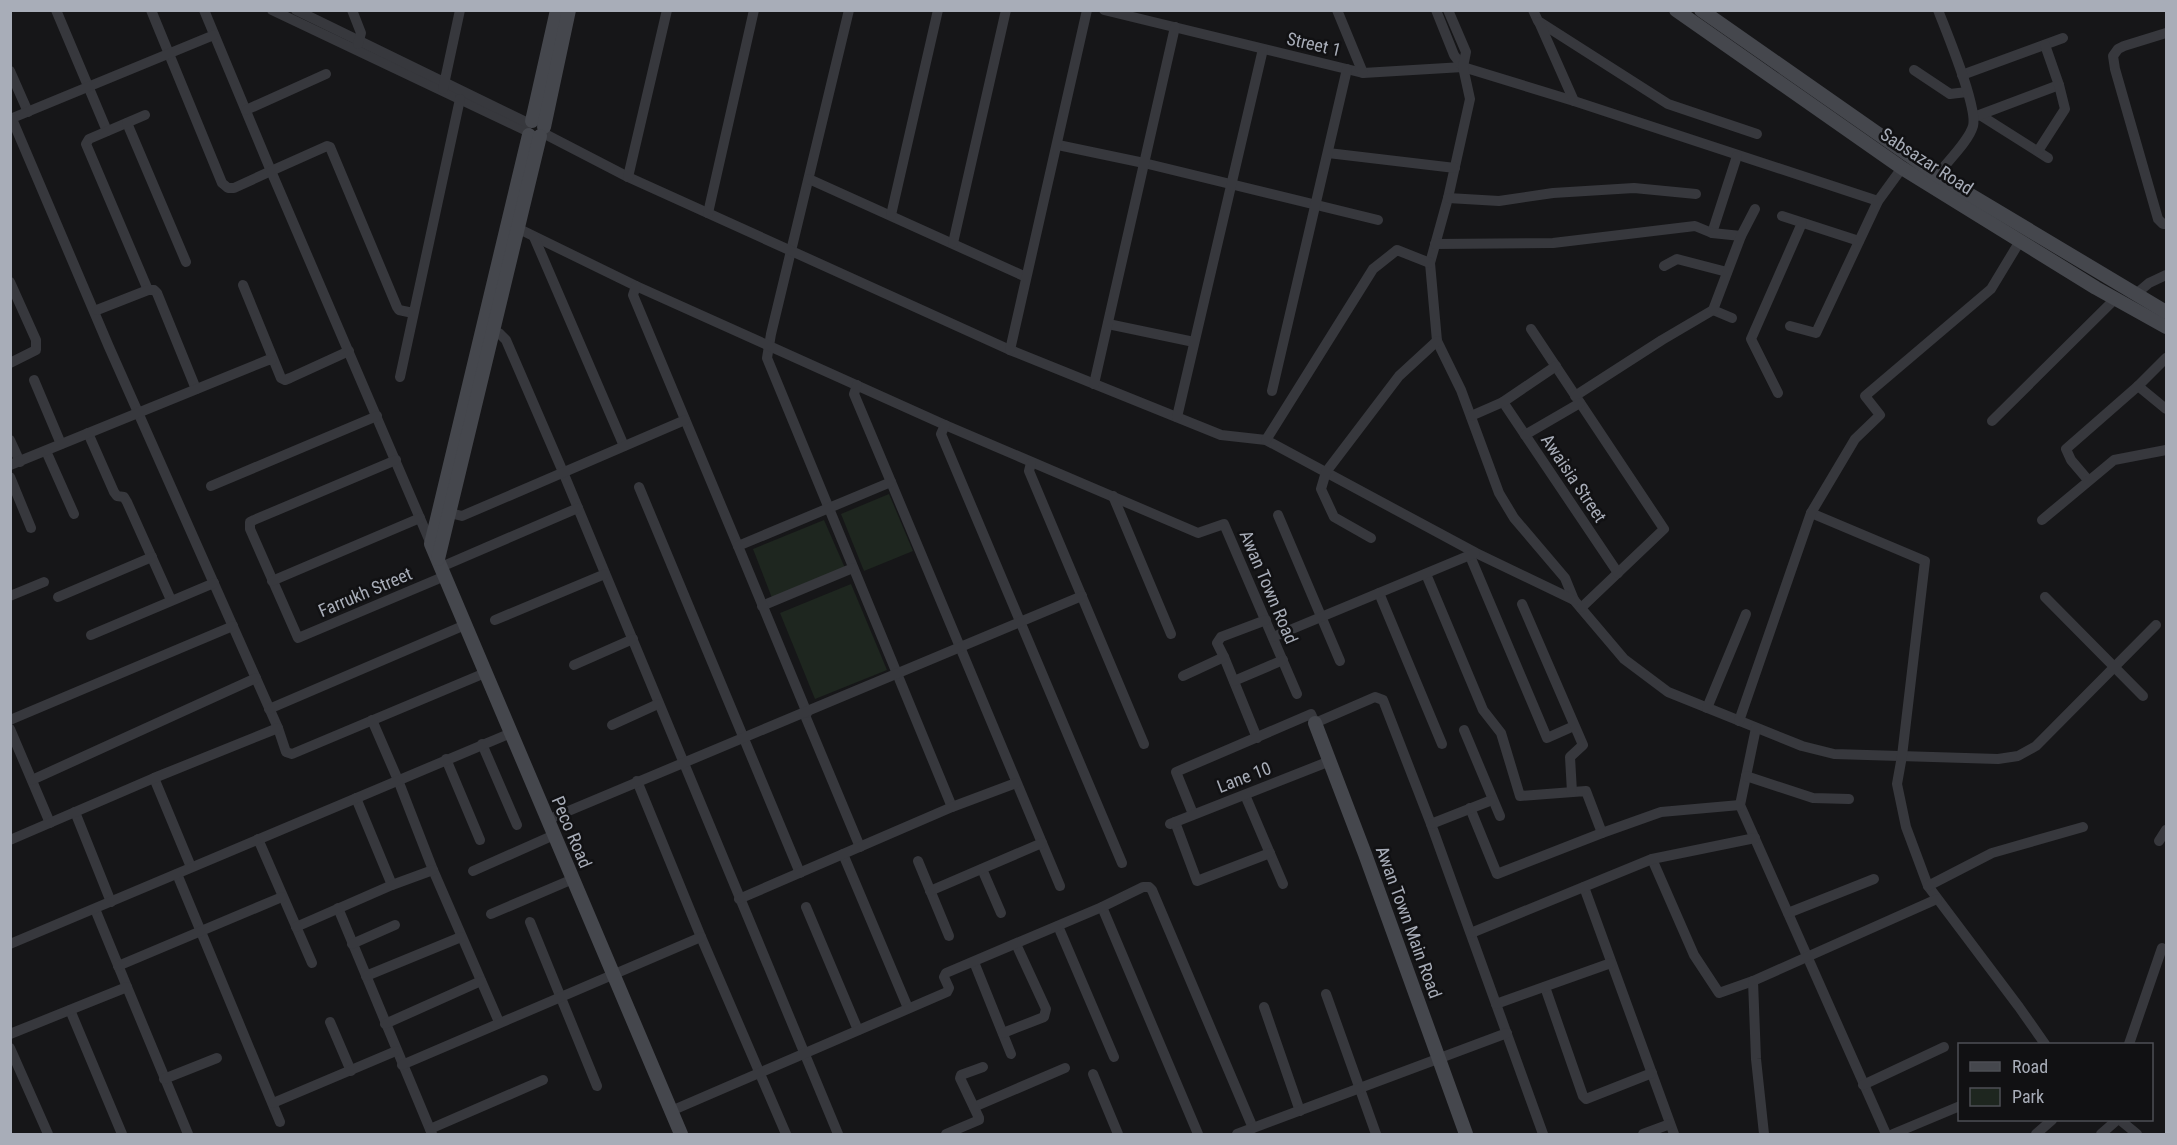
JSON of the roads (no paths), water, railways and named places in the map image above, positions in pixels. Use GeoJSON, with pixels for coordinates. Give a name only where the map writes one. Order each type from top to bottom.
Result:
{"type":"FeatureCollection","features":[{"type":"Feature","properties":{"kind":"street"},"geometry":{"type":"LineString","coordinates":[[56,10],[107,131]]}},
{"type":"Feature","properties":{"kind":"street"},"geometry":{"type":"LineString","coordinates":[[151,10],[222,183],[228,188],[234,188],[327,146],[330,147],[397,306],[399,310],[412,313]]}},
{"type":"Feature","properties":{"kind":"street"},"geometry":{"type":"LineString","coordinates":[[204,10],[431,544]]}},
{"type":"Feature","properties":{"kind":"street"},"geometry":{"type":"LineString","coordinates":[[272,10],[357,45],[535,129],[628,177],[1010,350],[1221,435],[1266,440],[1473,554],[1577,604]]}},
{"type":"Feature","properties":{"kind":"street"},"geometry":{"type":"LineString","coordinates":[[296,10],[357,45]]}},
{"type":"Feature","properties":{"kind":"street"},"geometry":{"type":"LineString","coordinates":[[352,10],[361,33],[357,45]]}},
{"type":"Feature","properties":{"kind":"street"},"geometry":{"type":"LineString","coordinates":[[444,87],[460,10]]}},
{"type":"Feature","properties":{"kind":"street"},"geometry":{"type":"LineString","coordinates":[[441,567],[445,511],[535,129],[557,10]]}},
{"type":"Feature","properties":{"kind":"street"},"geometry":{"type":"LineString","coordinates":[[535,129],[568,10]]}},
{"type":"Feature","properties":{"kind":"street"},"geometry":{"type":"LineString","coordinates":[[628,177],[667,10]]}},
{"type":"Feature","properties":{"kind":"street"},"geometry":{"type":"LineString","coordinates":[[708,213],[754,10]]}},
{"type":"Feature","properties":{"kind":"street"},"geometry":{"type":"LineString","coordinates":[[849,10],[767,352],[769,365],[952,807]]}},
{"type":"Feature","properties":{"kind":"street"},"geometry":{"type":"LineString","coordinates":[[891,215],[938,10]]}},
{"type":"Feature","properties":{"kind":"street"},"geometry":{"type":"LineString","coordinates":[[953,243],[1006,10]]}},
{"type":"Feature","properties":{"kind":"street"},"geometry":{"type":"LineString","coordinates":[[1010,350],[1087,10]]}},
{"type":"Feature","properties":{"kind":"street","name":"Street 1"},"geometry":{"type":"LineString","coordinates":[[1104,10],[1363,74],[1463,67],[1878,201]]}},
{"type":"Feature","properties":{"kind":"street"},"geometry":{"type":"LineString","coordinates":[[1337,10],[1363,74]]}},
{"type":"Feature","properties":{"kind":"street"},"geometry":{"type":"LineString","coordinates":[[1436,10],[1454,55],[1463,67]]}},
{"type":"Feature","properties":{"kind":"street"},"geometry":{"type":"LineString","coordinates":[[1448,10],[1466,52],[1463,67],[1470,99],[1448,198],[1430,263],[1437,341],[1461,390],[1499,493],[1514,518],[1565,578],[1577,604],[1624,659],[1668,692],[1802,746],[1834,754],[1998,759],[2018,756],[2036,746],[2156,625]]}},
{"type":"Feature","properties":{"kind":"street","name":"Sabsazar Road"},"geometry":{"type":"LineString","coordinates":[[1676,10],[1902,168],[2166,327]]}},
{"type":"Feature","properties":{"kind":"street"},"geometry":{"type":"LineString","coordinates":[[1701,10],[1937,175],[2166,312]]}},
{"type":"Feature","properties":{"kind":"street"},"geometry":{"type":"LineString","coordinates":[[1938,10],[1977,116],[2048,158]]}},
{"type":"Feature","properties":{"kind":"street"},"geometry":{"type":"LineString","coordinates":[[1536,16],[1574,101]]}},
{"type":"Feature","properties":{"kind":"street"},"geometry":{"type":"LineString","coordinates":[[1536,16],[1668,104],[1757,134]]}},
{"type":"Feature","properties":{"kind":"street"},"geometry":{"type":"LineString","coordinates":[[1094,384],[1175,27]]}},
{"type":"Feature","properties":{"kind":"street"},"geometry":{"type":"LineString","coordinates":[[2166,33],[2124,46],[2118,49],[2113,56],[2158,219],[2166,224]]}},
{"type":"Feature","properties":{"kind":"street"},"geometry":{"type":"LineString","coordinates":[[214,35],[11,119],[278,728],[286,752],[292,754],[485,673]]}},
{"type":"Feature","properties":{"kind":"street"},"geometry":{"type":"LineString","coordinates":[[1962,75],[2063,38]]}},
{"type":"Feature","properties":{"kind":"street"},"geometry":{"type":"LineString","coordinates":[[2038,151],[2065,109],[2045,45]]}},
{"type":"Feature","properties":{"kind":"street"},"geometry":{"type":"LineString","coordinates":[[1177,417],[1263,49]]}},
{"type":"Feature","properties":{"kind":"street"},"geometry":{"type":"LineString","coordinates":[[1272,391],[1347,69]]}},
{"type":"Feature","properties":{"kind":"street"},"geometry":{"type":"LineString","coordinates":[[1914,70],[1950,94],[1967,92]]}},
{"type":"Feature","properties":{"kind":"street"},"geometry":{"type":"LineString","coordinates":[[10,71],[28,112]]}},
{"type":"Feature","properties":{"kind":"street"},"geometry":{"type":"LineString","coordinates":[[246,110],[326,74]]}},
{"type":"Feature","properties":{"kind":"street"},"geometry":{"type":"LineString","coordinates":[[1937,175],[1971,133],[1977,116],[2059,85]]}},
{"type":"Feature","properties":{"kind":"street"},"geometry":{"type":"LineString","coordinates":[[444,87],[460,99],[535,129]]}},
{"type":"Feature","properties":{"kind":"street"},"geometry":{"type":"LineString","coordinates":[[400,377],[460,99]]}},
{"type":"Feature","properties":{"kind":"street"},"geometry":{"type":"LineString","coordinates":[[145,115],[89,139],[86,144],[148,290]]}},
{"type":"Feature","properties":{"kind":"street"},"geometry":{"type":"LineString","coordinates":[[127,123],[186,262]]}},
{"type":"Feature","properties":{"kind":"street"},"geometry":{"type":"LineString","coordinates":[[1058,145],[1144,163],[1378,220]]}},
{"type":"Feature","properties":{"kind":"street"},"geometry":{"type":"LineString","coordinates":[[1328,153],[1455,168]]}},
{"type":"Feature","properties":{"kind":"street"},"geometry":{"type":"LineString","coordinates":[[1712,233],[1737,156]]}},
{"type":"Feature","properties":{"kind":"street"},"geometry":{"type":"LineString","coordinates":[[1790,326],[1816,333],[1878,201],[1902,168]]}},
{"type":"Feature","properties":{"kind":"street"},"geometry":{"type":"LineString","coordinates":[[809,179],[1026,277]]}},
{"type":"Feature","properties":{"kind":"street"},"geometry":{"type":"LineString","coordinates":[[1448,198],[1499,201],[1554,193],[1634,188],[1696,194]]}},
{"type":"Feature","properties":{"kind":"street"},"geometry":{"type":"LineString","coordinates":[[1525,435],[1662,340],[1713,310],[1741,236],[1755,209]]}},
{"type":"Feature","properties":{"kind":"street"},"geometry":{"type":"LineString","coordinates":[[1782,216],[1859,241]]}},
{"type":"Feature","properties":{"kind":"street"},"geometry":{"type":"LineString","coordinates":[[1778,393],[1751,339],[1802,223]]}},
{"type":"Feature","properties":{"kind":"street"},"geometry":{"type":"LineString","coordinates":[[513,226],[636,286],[1031,463],[1113,496],[1171,634]]}},
{"type":"Feature","properties":{"kind":"street"},"geometry":{"type":"LineString","coordinates":[[1435,244],[1553,243],[1695,226],[1712,233],[1741,236]]}},
{"type":"Feature","properties":{"kind":"street"},"geometry":{"type":"LineString","coordinates":[[534,237],[624,446]]}},
{"type":"Feature","properties":{"kind":"street"},"geometry":{"type":"LineString","coordinates":[[1739,721],[1811,513],[1855,439],[1880,415],[1865,396],[1992,289],[2020,241]]}},
{"type":"Feature","properties":{"kind":"street"},"geometry":{"type":"LineString","coordinates":[[1266,440],[1373,269],[1397,250],[1430,263]]}},
{"type":"Feature","properties":{"kind":"street"},"geometry":{"type":"LineString","coordinates":[[1664,266],[1677,259],[1727,272]]}},
{"type":"Feature","properties":{"kind":"street"},"geometry":{"type":"LineString","coordinates":[[2136,294],[2149,283],[2166,275]]}},
{"type":"Feature","properties":{"kind":"street"},"geometry":{"type":"LineString","coordinates":[[10,282],[36,340],[36,350],[10,363]]}},
{"type":"Feature","properties":{"kind":"street"},"geometry":{"type":"LineString","coordinates":[[243,285],[281,378],[285,380],[350,351]]}},
{"type":"Feature","properties":{"kind":"street"},"geometry":{"type":"LineString","coordinates":[[636,286],[633,295],[860,847]]}},
{"type":"Feature","properties":{"kind":"street"},"geometry":{"type":"LineString","coordinates":[[97,310],[148,290],[154,290],[196,389]]}},
{"type":"Feature","properties":{"kind":"street"},"geometry":{"type":"LineString","coordinates":[[1992,420],[2116,298]]}},
{"type":"Feature","properties":{"kind":"street"},"geometry":{"type":"LineString","coordinates":[[1713,310],[1732,318]]}},
{"type":"Feature","properties":{"kind":"street"},"geometry":{"type":"LineString","coordinates":[[1108,324],[1194,342]]}},
{"type":"Feature","properties":{"kind":"street"},"geometry":{"type":"LineString","coordinates":[[489,328],[506,340],[606,574],[838,1134]]}},
{"type":"Feature","properties":{"kind":"street"},"geometry":{"type":"LineString","coordinates":[[1531,329],[1664,529],[1618,573],[1577,604]]}},
{"type":"Feature","properties":{"kind":"street"},"geometry":{"type":"LineString","coordinates":[[1371,538],[1334,517],[1321,489],[1326,472],[1399,376],[1437,341]]}},
{"type":"Feature","properties":{"kind":"street"},"geometry":{"type":"LineString","coordinates":[[2088,480],[2071,460],[2066,449],[2138,386],[2166,358]]}},
{"type":"Feature","properties":{"kind":"street"},"geometry":{"type":"LineString","coordinates":[[10,440],[15,464],[138,411],[272,360]]}},
{"type":"Feature","properties":{"kind":"street"},"geometry":{"type":"LineString","coordinates":[[1471,416],[1503,402],[1556,366]]}},
{"type":"Feature","properties":{"kind":"street"},"geometry":{"type":"LineString","coordinates":[[34,380],[61,444]]}},
{"type":"Feature","properties":{"kind":"street"},"geometry":{"type":"LineString","coordinates":[[857,385],[854,394],[1060,886]]}},
{"type":"Feature","properties":{"kind":"street"},"geometry":{"type":"LineString","coordinates":[[2138,386],[2166,409]]}},
{"type":"Feature","properties":{"kind":"street","name":"Awaisia Street"},"geometry":{"type":"LineString","coordinates":[[1503,402],[1618,573]]}},
{"type":"Feature","properties":{"kind":"street"},"geometry":{"type":"LineString","coordinates":[[211,486],[377,416]]}},
{"type":"Feature","properties":{"kind":"street"},"geometry":{"type":"LineString","coordinates":[[445,511],[462,516],[685,420]]}},
{"type":"Feature","properties":{"kind":"street"},"geometry":{"type":"LineString","coordinates":[[945,425],[941,434],[1122,863]]}},
{"type":"Feature","properties":{"kind":"street"},"geometry":{"type":"LineString","coordinates":[[88,433],[114,492],[117,496],[124,497],[127,502],[171,600]]}},
{"type":"Feature","properties":{"kind":"street"},"geometry":{"type":"LineString","coordinates":[[2042,520],[2114,460],[2166,450]]}},
{"type":"Feature","properties":{"kind":"street"},"geometry":{"type":"LineString","coordinates":[[46,451],[74,514]]}},
{"type":"Feature","properties":{"kind":"street"},"geometry":{"type":"LineString","coordinates":[[396,460],[250,522],[250,529],[272,581],[420,518]]}},
{"type":"Feature","properties":{"kind":"street"},"geometry":{"type":"LineString","coordinates":[[1031,463],[1029,471],[1144,744]]}},
{"type":"Feature","properties":{"kind":"street"},"geometry":{"type":"LineString","coordinates":[[10,477],[31,528]]}},
{"type":"Feature","properties":{"kind":"street"},"geometry":{"type":"LineString","coordinates":[[738,546],[891,482]]}},
{"type":"Feature","properties":{"kind":"street"},"geometry":{"type":"LineString","coordinates":[[639,487],[800,873]]}},
{"type":"Feature","properties":{"kind":"street","name":"Awan Town Road"},"geometry":{"type":"LineString","coordinates":[[1113,496],[1198,533],[1224,524],[1298,694]]}},
{"type":"Feature","properties":{"kind":"street","name":"Farrukh Street"},"geometry":{"type":"LineString","coordinates":[[272,581],[298,638],[441,567],[578,508]]}},
{"type":"Feature","properties":{"kind":"street"},"geometry":{"type":"LineString","coordinates":[[431,544],[445,511]]}},
{"type":"Feature","properties":{"kind":"street"},"geometry":{"type":"LineString","coordinates":[[1811,513],[1926,561],[1897,784],[1906,827],[1928,886],[2044,1043]]}},
{"type":"Feature","properties":{"kind":"street"},"geometry":{"type":"LineString","coordinates":[[1278,514],[1340,661]]}},
{"type":"Feature","properties":{"kind":"street","name":"Peco Road"},"geometry":{"type":"LineString","coordinates":[[431,544],[681,1134]]}},
{"type":"Feature","properties":{"kind":"street"},"geometry":{"type":"LineString","coordinates":[[1273,637],[1473,554]]}},
{"type":"Feature","properties":{"kind":"street"},"geometry":{"type":"LineString","coordinates":[[1473,554],[1547,738],[1574,726]]}},
{"type":"Feature","properties":{"kind":"street"},"geometry":{"type":"LineString","coordinates":[[58,597],[152,557]]}},
{"type":"Feature","properties":{"kind":"street"},"geometry":{"type":"LineString","coordinates":[[762,606],[853,568]]}},
{"type":"Feature","properties":{"kind":"street"},"geometry":{"type":"LineString","coordinates":[[495,620],[606,574]]}},
{"type":"Feature","properties":{"kind":"street"},"geometry":{"type":"LineString","coordinates":[[1426,574],[1483,710],[1501,733],[1520,796],[1586,791],[1602,833]]}},
{"type":"Feature","properties":{"kind":"street"},"geometry":{"type":"LineString","coordinates":[[10,596],[44,582]]}},
{"type":"Feature","properties":{"kind":"street"},"geometry":{"type":"LineString","coordinates":[[91,635],[214,583]]}},
{"type":"Feature","properties":{"kind":"street"},"geometry":{"type":"LineString","coordinates":[[1379,593],[1442,744]]}},
{"type":"Feature","properties":{"kind":"street"},"geometry":{"type":"LineString","coordinates":[[547,820],[1082,596]]}},
{"type":"Feature","properties":{"kind":"street"},"geometry":{"type":"LineString","coordinates":[[2045,597],[2144,696]]}},
{"type":"Feature","properties":{"kind":"street"},"geometry":{"type":"LineString","coordinates":[[1522,603],[1582,745],[1570,757],[1572,792]]}},
{"type":"Feature","properties":{"kind":"street"},"geometry":{"type":"LineString","coordinates":[[1707,708],[1746,614]]}},
{"type":"Feature","properties":{"kind":"street"},"geometry":{"type":"LineString","coordinates":[[1257,738],[1217,643],[1221,637],[1266,620]]}},
{"type":"Feature","properties":{"kind":"street"},"geometry":{"type":"LineString","coordinates":[[269,709],[465,625]]}},
{"type":"Feature","properties":{"kind":"street"},"geometry":{"type":"LineString","coordinates":[[10,720],[233,626]]}},
{"type":"Feature","properties":{"kind":"street"},"geometry":{"type":"LineString","coordinates":[[574,664],[633,639]]}},
{"type":"Feature","properties":{"kind":"street"},"geometry":{"type":"LineString","coordinates":[[1183,676],[1224,657]]}},
{"type":"Feature","properties":{"kind":"street"},"geometry":{"type":"LineString","coordinates":[[1233,681],[1283,660]]}},
{"type":"Feature","properties":{"kind":"street"},"geometry":{"type":"LineString","coordinates":[[32,780],[256,678]]}},
{"type":"Feature","properties":{"kind":"street"},"geometry":{"type":"LineString","coordinates":[[1193,814],[1176,772],[1311,714],[1315,723],[1375,697],[1380,697],[1431,824],[1543,1134]]}},
{"type":"Feature","properties":{"kind":"street"},"geometry":{"type":"LineString","coordinates":[[612,724],[658,704]]}},
{"type":"Feature","properties":{"kind":"street"},"geometry":{"type":"LineString","coordinates":[[372,720],[461,937],[499,1022]]}},
{"type":"Feature","properties":{"kind":"street","name":"Awan Town Main Road"},"geometry":{"type":"LineString","coordinates":[[1315,723],[1466,1134]]}},
{"type":"Feature","properties":{"kind":"street"},"geometry":{"type":"LineString","coordinates":[[10,840],[278,728]]}},
{"type":"Feature","properties":{"kind":"street"},"geometry":{"type":"LineString","coordinates":[[1756,728],[1740,805],[1886,1134]]}},
{"type":"Feature","properties":{"kind":"street"},"geometry":{"type":"LineString","coordinates":[[10,729],[50,823]]}},
{"type":"Feature","properties":{"kind":"street"},"geometry":{"type":"LineString","coordinates":[[1464,730],[1500,816]]}},
{"type":"Feature","properties":{"kind":"street"},"geometry":{"type":"LineString","coordinates":[[10,944],[511,733]]}},
{"type":"Feature","properties":{"kind":"street"},"geometry":{"type":"LineString","coordinates":[[482,744],[517,825]]}},
{"type":"Feature","properties":{"kind":"street"},"geometry":{"type":"LineString","coordinates":[[446,759],[480,840]]}},
{"type":"Feature","properties":{"kind":"street","name":"Lane 10"},"geometry":{"type":"LineString","coordinates":[[1270,853],[1197,880],[1172,823],[1330,761]]}},
{"type":"Feature","properties":{"kind":"street"},"geometry":{"type":"LineString","coordinates":[[1746,777],[1813,798],[1849,799]]}},
{"type":"Feature","properties":{"kind":"street"},"geometry":{"type":"LineString","coordinates":[[154,778],[191,867]]}},
{"type":"Feature","properties":{"kind":"street"},"geometry":{"type":"LineString","coordinates":[[637,781],[700,937],[786,1134]]}},
{"type":"Feature","properties":{"kind":"street"},"geometry":{"type":"LineString","coordinates":[[739,899],[952,807],[1016,783]]}},
{"type":"Feature","properties":{"kind":"street"},"geometry":{"type":"LineString","coordinates":[[1245,795],[1283,884]]}},
{"type":"Feature","properties":{"kind":"street"},"geometry":{"type":"LineString","coordinates":[[356,798],[392,885]]}},
{"type":"Feature","properties":{"kind":"street"},"geometry":{"type":"LineString","coordinates":[[1431,824],[1492,800]]}},
{"type":"Feature","properties":{"kind":"street"},"geometry":{"type":"LineString","coordinates":[[1470,808],[1497,874],[1661,812],[1740,805]]}},
{"type":"Feature","properties":{"kind":"street"},"geometry":{"type":"LineString","coordinates":[[75,812],[111,902]]}},
{"type":"Feature","properties":{"kind":"street"},"geometry":{"type":"LineString","coordinates":[[1928,886],[1992,853],[2083,827]]}},
{"type":"Feature","properties":{"kind":"street"},"geometry":{"type":"LineString","coordinates":[[2159,841],[2166,830]]}},
{"type":"Feature","properties":{"kind":"street"},"geometry":{"type":"LineString","coordinates":[[473,871],[554,835]]}},
{"type":"Feature","properties":{"kind":"street"},"geometry":{"type":"LineString","coordinates":[[1471,933],[1652,859],[1755,838]]}},
{"type":"Feature","properties":{"kind":"street"},"geometry":{"type":"LineString","coordinates":[[258,839],[312,963]]}},
{"type":"Feature","properties":{"kind":"street"},"geometry":{"type":"LineString","coordinates":[[930,891],[1042,843]]}},
{"type":"Feature","properties":{"kind":"street"},"geometry":{"type":"LineString","coordinates":[[843,854],[908,1008]]}},
{"type":"Feature","properties":{"kind":"street"},"geometry":{"type":"LineString","coordinates":[[1652,859],[1694,955],[1716,991],[1723,993],[1937,900]]}},
{"type":"Feature","properties":{"kind":"street"},"geometry":{"type":"LineString","coordinates":[[918,861],[949,936]]}},
{"type":"Feature","properties":{"kind":"street"},"geometry":{"type":"LineString","coordinates":[[982,869],[1001,913]]}},
{"type":"Feature","properties":{"kind":"street"},"geometry":{"type":"LineString","coordinates":[[296,927],[392,885],[433,870]]}},
{"type":"Feature","properties":{"kind":"street"},"geometry":{"type":"LineString","coordinates":[[177,874],[280,1122]]}},
{"type":"Feature","properties":{"kind":"street"},"geometry":{"type":"LineString","coordinates":[[490,914],[573,879]]}},
{"type":"Feature","properties":{"kind":"street"},"geometry":{"type":"LineString","coordinates":[[1788,913],[1874,879]]}},
{"type":"Feature","properties":{"kind":"street"},"geometry":{"type":"LineString","coordinates":[[671,1111],[947,992],[949,988],[944,975],[1102,907],[1143,886],[1149,886],[1253,1128]]}},
{"type":"Feature","properties":{"kind":"street"},"geometry":{"type":"LineString","coordinates":[[1584,887],[1672,1129],[1643,1134]]}},
{"type":"Feature","properties":{"kind":"street"},"geometry":{"type":"LineString","coordinates":[[118,966],[282,897]]}},
{"type":"Feature","properties":{"kind":"street"},"geometry":{"type":"LineString","coordinates":[[806,907],[858,1030]]}},
{"type":"Feature","properties":{"kind":"street"},"geometry":{"type":"LineString","coordinates":[[1102,907],[1198,1134]]}},
{"type":"Feature","properties":{"kind":"street"},"geometry":{"type":"LineString","coordinates":[[338,908],[431,1132],[543,1080]]}},
{"type":"Feature","properties":{"kind":"street"},"geometry":{"type":"LineString","coordinates":[[95,909],[188,1134]]}},
{"type":"Feature","properties":{"kind":"street"},"geometry":{"type":"LineString","coordinates":[[530,922],[597,1086]]}},
{"type":"Feature","properties":{"kind":"street"},"geometry":{"type":"LineString","coordinates":[[352,944],[395,925]]}},
{"type":"Feature","properties":{"kind":"street"},"geometry":{"type":"LineString","coordinates":[[1058,926],[1114,1057]]}},
{"type":"Feature","properties":{"kind":"street"},"geometry":{"type":"LineString","coordinates":[[366,975],[461,937]]}},
{"type":"Feature","properties":{"kind":"street"},"geometry":{"type":"LineString","coordinates":[[402,1065],[700,937]]}},
{"type":"Feature","properties":{"kind":"street"},"geometry":{"type":"LineString","coordinates":[[1003,1033],[1044,1017],[1046,1013],[1016,944]]}},
{"type":"Feature","properties":{"kind":"street"},"geometry":{"type":"LineString","coordinates":[[2129,1043],[2162,948]]}},
{"type":"Feature","properties":{"kind":"street"},"geometry":{"type":"LineString","coordinates":[[974,962],[1011,1054]]}},
{"type":"Feature","properties":{"kind":"street"},"geometry":{"type":"LineString","coordinates":[[1496,1004],[1611,963]]}},
{"type":"Feature","properties":{"kind":"street"},"geometry":{"type":"LineString","coordinates":[[385,1024],[481,981]]}},
{"type":"Feature","properties":{"kind":"street"},"geometry":{"type":"LineString","coordinates":[[1753,981],[1756,1059],[1764,1134]]}},
{"type":"Feature","properties":{"kind":"street"},"geometry":{"type":"LineString","coordinates":[[10,1034],[127,987]]}},
{"type":"Feature","properties":{"kind":"street"},"geometry":{"type":"LineString","coordinates":[[1545,987],[1586,1099],[1652,1073]]}},
{"type":"Feature","properties":{"kind":"street"},"geometry":{"type":"LineString","coordinates":[[1326,994],[1376,1134]]}},
{"type":"Feature","properties":{"kind":"street"},"geometry":{"type":"LineString","coordinates":[[1264,1007],[1300,1111]]}},
{"type":"Feature","properties":{"kind":"street"},"geometry":{"type":"LineString","coordinates":[[70,1010],[122,1134]]}},
{"type":"Feature","properties":{"kind":"street"},"geometry":{"type":"LineString","coordinates":[[330,1022],[351,1071]]}},
{"type":"Feature","properties":{"kind":"street"},"geometry":{"type":"LineString","coordinates":[[1237,1134],[1507,1033]]}},
{"type":"Feature","properties":{"kind":"street"},"geometry":{"type":"LineString","coordinates":[[1863,1085],[1944,1047]]}},
{"type":"Feature","properties":{"kind":"street"},"geometry":{"type":"LineString","coordinates":[[10,1048],[48,1134]]}},
{"type":"Feature","properties":{"kind":"street"},"geometry":{"type":"LineString","coordinates":[[273,1103],[396,1051]]}},
{"type":"Feature","properties":{"kind":"street"},"geometry":{"type":"LineString","coordinates":[[164,1079],[217,1058]]}},
{"type":"Feature","properties":{"kind":"street"},"geometry":{"type":"LineString","coordinates":[[953,1133],[979,1120],[960,1078],[961,1075],[983,1066]]}},
{"type":"Feature","properties":{"kind":"street"},"geometry":{"type":"LineString","coordinates":[[974,1107],[1065,1068]]}},
{"type":"Feature","properties":{"kind":"street"},"geometry":{"type":"LineString","coordinates":[[1093,1074],[1118,1134]]}},
{"type":"Feature","properties":{"kind":"street"},"geometry":{"type":"LineString","coordinates":[[1893,1134],[1958,1106]]}},
{"type":"Feature","properties":{"kind":"street"},"geometry":{"type":"LineString","coordinates":[[2036,1134],[2050,1121]]}},
{"type":"Feature","properties":{"kind":"street"},"geometry":{"type":"LineString","coordinates":[[2101,1134],[2116,1121]]}},
{"type":"Feature","properties":{"kind":"street"},"geometry":{"type":"LineString","coordinates":[[2121,1121],[2137,1134]]}}]}
